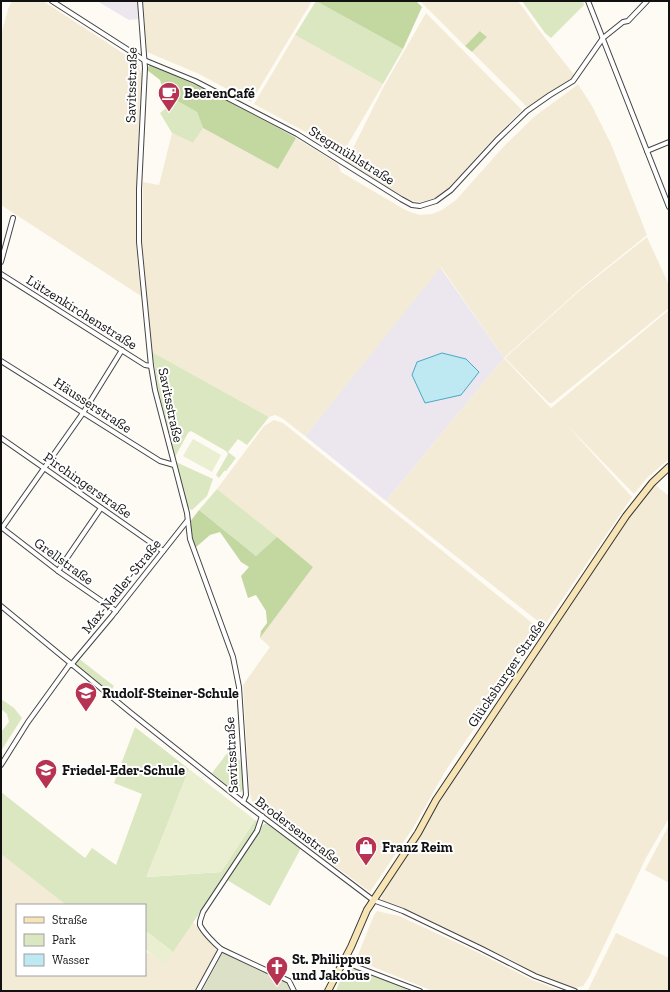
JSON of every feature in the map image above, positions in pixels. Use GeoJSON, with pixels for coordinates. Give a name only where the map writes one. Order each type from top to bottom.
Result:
{"type":"FeatureCollection","features":[{"type":"Feature","properties":{"kind":"street","name":"Stegmühlstraße"},"geometry":{"type":"LineString","coordinates":[[52,1],[144,60],[195,82],[290,131],[401,199],[412,205],[420,206],[436,201],[451,190],[497,140],[527,111],[573,81],[602,38],[623,22],[628,21],[647,1]]}},
{"type":"Feature","properties":{"kind":"street","name":"Savitsstraße"},"geometry":{"type":"LineString","coordinates":[[140,1],[145,68],[139,182],[139,242],[151,366],[155,390],[187,513],[190,539],[233,657],[239,694],[246,795],[243,802]]}},
{"type":"Feature","properties":{"kind":"street"},"geometry":{"type":"LineString","coordinates":[[588,1],[669,207]]}},
{"type":"Feature","properties":{"kind":"street"},"geometry":{"type":"LineString","coordinates":[[647,151],[669,142]]}},
{"type":"Feature","properties":{"kind":"street"},"geometry":{"type":"LineString","coordinates":[[1,262],[13,218]]}},
{"type":"Feature","properties":{"kind":"street","name":"Lützenkirchenstraße"},"geometry":{"type":"LineString","coordinates":[[1,274],[145,365],[151,366]]}},
{"type":"Feature","properties":{"kind":"street"},"geometry":{"type":"LineString","coordinates":[[2,527],[84,413],[122,350]]}},
{"type":"Feature","properties":{"kind":"street","name":"Häusserstraße"},"geometry":{"type":"LineString","coordinates":[[1,360],[160,461],[174,465]]}},
{"type":"Feature","properties":{"kind":"street","name":"Pirchingerstraße"},"geometry":{"type":"LineString","coordinates":[[1,438],[163,551]]}},
{"type":"Feature","properties":{"kind":"street","name":"Glücksburger Straße"},"geometry":{"type":"LineString","coordinates":[[328,991],[344,962],[367,910],[418,833],[436,800],[626,516],[652,483],[669,467]]}},
{"type":"Feature","properties":{"kind":"street"},"geometry":{"type":"LineString","coordinates":[[58,571],[101,508]]}},
{"type":"Feature","properties":{"kind":"street","name":"Max-Nadler-Straße"},"geometry":{"type":"LineString","coordinates":[[1,765],[28,722],[70,664],[116,612],[187,521]]}},
{"type":"Feature","properties":{"kind":"street","name":"Grellstraße"},"geometry":{"type":"LineString","coordinates":[[2,527],[58,571],[116,612]]}},
{"type":"Feature","properties":{"kind":"street","name":"Brodersenstraße"},"geometry":{"type":"LineString","coordinates":[[1,606],[70,664],[243,802],[373,900],[403,911],[535,976],[575,991]]}},
{"type":"Feature","properties":{"kind":"street"},"geometry":{"type":"LineString","coordinates":[[262,816],[257,831],[203,912],[200,924],[210,939],[221,949],[289,981],[294,991]]}},
{"type":"Feature","properties":{"kind":"street"},"geometry":{"type":"LineString","coordinates":[[198,991],[221,949]]}},
{"type":"Feature","properties":{"kind":"street"},"geometry":{"type":"LineString","coordinates":[[344,962],[420,991]]}},
{"type":"Feature","properties":{"kind":"shaded area"},"geometry":{"type":"Polygon","coordinates":[[[13,1],[43,1],[138,63],[142,77],[138,144],[136,244],[141,296],[1,205],[1,35],[9,6],[13,1]]]}},
{"type":"Feature","properties":{"kind":"shaded area"},"geometry":{"type":"Polygon","coordinates":[[[97,1],[137,1],[138,19],[129,20],[97,1]]]}},
{"type":"Feature","properties":{"kind":"shaded area"},"geometry":{"type":"Polygon","coordinates":[[[143,1],[312,1],[251,102],[199,74],[147,52],[143,1]]]}},
{"type":"Feature","properties":{"kind":"shaded area"},"geometry":{"type":"Polygon","coordinates":[[[420,1],[518,1],[575,76],[527,107],[472,52],[487,37],[481,31],[465,46],[420,1]]]}},
{"type":"Feature","properties":{"kind":"shaded area"},"geometry":{"type":"Polygon","coordinates":[[[426,13],[522,110],[494,138],[449,188],[436,198],[421,202],[407,199],[346,162],[384,86],[426,13]]]}},
{"type":"Feature","properties":{"kind":"shaded area"},"geometry":{"type":"Polygon","coordinates":[[[295,35],[383,84],[341,155],[311,135],[254,104],[295,35]]]}},
{"type":"Feature","properties":{"kind":"shaded area"},"geometry":{"type":"Polygon","coordinates":[[[578,84],[592,106],[611,144],[647,235],[580,289],[504,358],[441,267],[305,436],[282,418],[275,415],[269,417],[152,352],[142,243],[143,182],[159,185],[172,133],[193,143],[203,128],[278,169],[296,138],[338,164],[341,172],[402,208],[420,215],[432,214],[442,210],[456,200],[504,146],[535,116],[578,84]]]}},
{"type":"Feature","properties":{"kind":"shaded area"},"geometry":{"type":"Polygon","coordinates":[[[647,237],[669,285],[669,308],[552,403],[549,403],[505,358],[579,291],[647,237]]]}},
{"type":"Feature","properties":{"kind":"shaded area"},"geometry":{"type":"Polygon","coordinates":[[[440,267],[504,358],[386,501],[305,436],[440,267]]]}},
{"type":"Feature","properties":{"kind":"shaded area"},"geometry":{"type":"Polygon","coordinates":[[[669,310],[669,459],[647,478],[634,494],[566,424],[632,497],[544,626],[386,501],[504,358],[551,408],[669,310]]]}},
{"type":"Feature","properties":{"kind":"shaded area"},"geometry":{"type":"Polygon","coordinates":[[[274,420],[283,423],[541,630],[446,770],[413,828],[370,892],[258,809],[252,801],[249,789],[243,685],[270,647],[260,638],[313,567],[217,489],[264,426],[274,420]]]}},
{"type":"Feature","properties":{"kind":"shaded area"},"geometry":{"type":"Polygon","coordinates":[[[654,484],[669,496],[669,818],[646,858],[589,977],[583,986],[574,988],[535,976],[404,908],[385,902],[381,899],[382,893],[419,837],[441,797],[629,518],[654,484]]]}},
{"type":"Feature","properties":{"kind":"shaded area"},"geometry":{"type":"Polygon","coordinates":[[[669,825],[669,883],[645,870],[669,825]]]}},
{"type":"Feature","properties":{"kind":"shaded area"},"geometry":{"type":"Polygon","coordinates":[[[1,854],[65,904],[16,904],[16,976],[146,976],[146,954],[148,952],[164,963],[193,922],[217,951],[195,991],[1,991],[1,854]]]}},
{"type":"Feature","properties":{"kind":"shaded area"},"geometry":{"type":"Polygon","coordinates":[[[377,911],[399,916],[477,952],[530,979],[561,991],[433,991],[356,960],[377,911]]]}},
{"type":"Feature","properties":{"kind":"shaded area"},"geometry":{"type":"Polygon","coordinates":[[[616,933],[669,958],[669,991],[588,990],[616,933]]]}},
{"type":"Feature","properties":{"kind":"green space"},"geometry":{"type":"Polygon","coordinates":[[[316,1],[403,49],[383,84],[295,35],[316,1]]]}},
{"type":"Feature","properties":{"kind":"green space"},"geometry":{"type":"Polygon","coordinates":[[[316,1],[416,1],[422,7],[403,49],[316,1]]]}},
{"type":"Feature","properties":{"kind":"green space"},"geometry":{"type":"Polygon","coordinates":[[[522,1],[583,1],[584,5],[551,38],[545,33],[522,1]]]}},
{"type":"Feature","properties":{"kind":"green space"},"geometry":{"type":"Polygon","coordinates":[[[480,31],[487,37],[472,52],[465,46],[480,31]]]}},
{"type":"Feature","properties":{"kind":"green space"},"geometry":{"type":"Polygon","coordinates":[[[150,65],[224,99],[296,138],[278,169],[203,128],[197,112],[172,98],[164,104],[165,96],[160,80],[147,70],[150,65]]]}},
{"type":"Feature","properties":{"kind":"green space"},"geometry":{"type":"Polygon","coordinates":[[[172,98],[197,112],[203,128],[193,143],[172,133],[160,113],[165,109],[164,104],[172,98]]]}},
{"type":"Feature","properties":{"kind":"green space"},"geometry":{"type":"Polygon","coordinates":[[[152,352],[269,417],[247,445],[238,439],[228,452],[236,458],[219,478],[216,475],[228,454],[226,451],[191,431],[188,433],[175,457],[158,389],[152,352]]]}},
{"type":"Feature","properties":{"kind":"green space"},"geometry":{"type":"Polygon","coordinates":[[[193,439],[221,455],[212,472],[183,456],[193,439]]]}},
{"type":"Feature","properties":{"kind":"green space"},"geometry":{"type":"Polygon","coordinates":[[[176,462],[213,479],[207,496],[192,510],[188,507],[176,462]]]}},
{"type":"Feature","properties":{"kind":"green space"},"geometry":{"type":"Polygon","coordinates":[[[217,489],[277,537],[256,556],[199,510],[217,489]]]}},
{"type":"Feature","properties":{"kind":"green space"},"geometry":{"type":"Polygon","coordinates":[[[199,510],[256,556],[277,537],[313,567],[260,638],[261,631],[267,623],[266,611],[256,595],[248,598],[241,576],[249,567],[241,562],[220,532],[210,535],[195,548],[189,523],[199,510]]]}},
{"type":"Feature","properties":{"kind":"green space"},"geometry":{"type":"Polygon","coordinates":[[[78,658],[114,686],[110,692],[74,664],[78,658]]]}},
{"type":"Feature","properties":{"kind":"green space"},"geometry":{"type":"Polygon","coordinates":[[[1,699],[14,708],[22,718],[1,751],[1,732],[9,722],[7,714],[1,709],[1,699]]]}},
{"type":"Feature","properties":{"kind":"green space"},"geometry":{"type":"Polygon","coordinates":[[[135,727],[189,769],[147,877],[221,872],[255,820],[257,821],[256,830],[173,952],[147,932],[146,934],[146,904],[65,904],[1,854],[1,792],[85,858],[92,848],[116,865],[142,794],[114,783],[135,727]]]}},
{"type":"Feature","properties":{"kind":"green space"},"geometry":{"type":"Polygon","coordinates":[[[228,752],[240,760],[244,788],[241,792],[235,792],[212,773],[228,752]]]}},
{"type":"Feature","properties":{"kind":"green space"},"geometry":{"type":"Polygon","coordinates":[[[189,769],[255,820],[221,872],[146,877],[189,769]]]}},
{"type":"Feature","properties":{"kind":"green space"},"geometry":{"type":"Polygon","coordinates":[[[268,823],[301,848],[270,906],[227,880],[261,827],[268,823]]]}},
{"type":"Feature","properties":{"kind":"green space"},"geometry":{"type":"Polygon","coordinates":[[[147,932],[173,952],[164,964],[146,950],[147,932]]]}},
{"type":"Feature","properties":{"kind":"green space"},"geometry":{"type":"Polygon","coordinates":[[[223,952],[287,982],[292,991],[202,991],[223,952]]]}},
{"type":"Feature","properties":{"kind":"green space"},"geometry":{"type":"Polygon","coordinates":[[[355,967],[405,987],[408,991],[336,991],[345,973],[351,968],[355,967]]]}},
{"type":"Feature","properties":{"kind":"water"},"geometry":{"type":"Polygon","coordinates":[[[442,353],[466,359],[479,372],[461,395],[425,403],[412,375],[417,362],[442,353]]]}},
{"type":"Feature","properties":{"kind":"place","name":"BeerenCafé"},"geometry":{"type":"Point","coordinates":[169,112]}},
{"type":"Feature","properties":{"kind":"place","name":"Rudolf-Steiner-Schule"},"geometry":{"type":"Point","coordinates":[86,712]}},
{"type":"Feature","properties":{"kind":"place","name":"Friedel-Eder-Schule"},"geometry":{"type":"Point","coordinates":[46,790]}},
{"type":"Feature","properties":{"kind":"place","name":"Franz Reim"},"geometry":{"type":"Point","coordinates":[366,866]}},
{"type":"Feature","properties":{"kind":"place","name":"St. Philippus und Jakobus"},"geometry":{"type":"Point","coordinates":[277,986]}}]}
